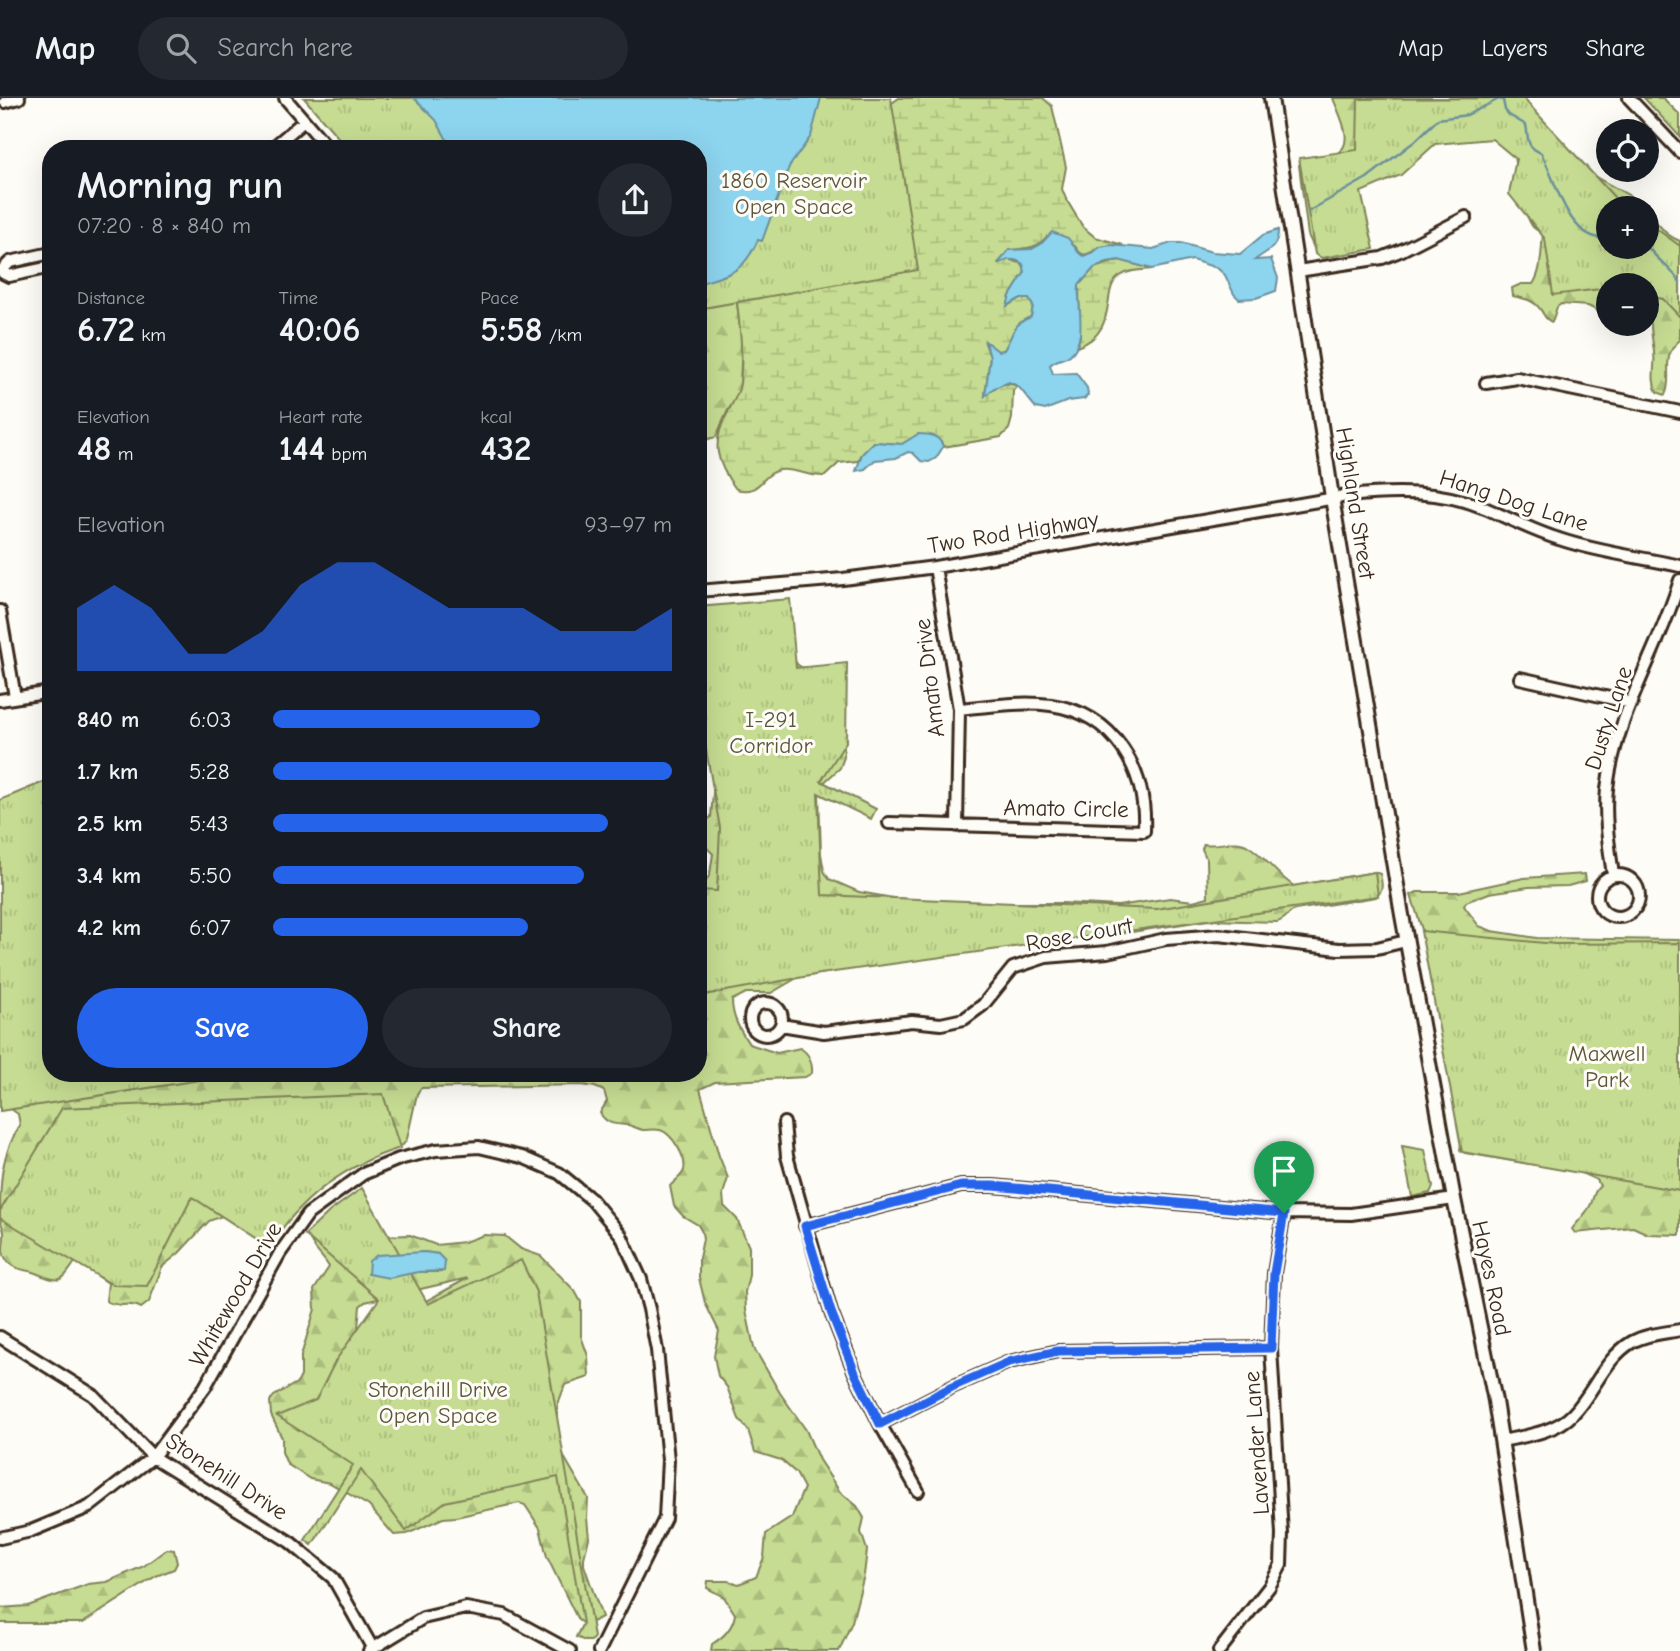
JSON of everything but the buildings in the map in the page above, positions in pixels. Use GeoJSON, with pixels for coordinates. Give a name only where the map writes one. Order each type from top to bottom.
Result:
{"type":"FeatureCollection","features":[{"type":"Feature","properties":{"kind":"main road","name":"Highland Street"},"geometry":{"type":"LineString","coordinates":[[1271,98],[1333,499],[1402,915]]}},
{"type":"Feature","properties":{"kind":"main road","name":"Hayes Road"},"geometry":{"type":"LineString","coordinates":[[1402,915],[1502,1441],[1534,1651]]}},
{"type":"Feature","properties":{"kind":"street"},"geometry":{"type":"LineString","coordinates":[[5,102],[19,98]]}},
{"type":"Feature","properties":{"kind":"street"},"geometry":{"type":"LineString","coordinates":[[285,98],[321,140]]}},
{"type":"Feature","properties":{"kind":"street"},"geometry":{"type":"LineString","coordinates":[[1629,98],[1680,152]]}},
{"type":"Feature","properties":{"kind":"street"},"geometry":{"type":"LineString","coordinates":[[282,140],[304,121]]}},
{"type":"Feature","properties":{"kind":"street"},"geometry":{"type":"LineString","coordinates":[[1298,271],[1382,258],[1466,217]]}},
{"type":"Feature","properties":{"kind":"street"},"geometry":{"type":"LineString","coordinates":[[42,255],[10,262],[2,273],[9,276],[42,269]]}},
{"type":"Feature","properties":{"kind":"street"},"geometry":{"type":"LineString","coordinates":[[1486,383],[1517,379],[1680,412]]}},
{"type":"Feature","properties":{"kind":"street","name":"Hang Dog Lane"},"geometry":{"type":"LineString","coordinates":[[1333,499],[1385,492],[1422,492],[1483,507],[1522,526],[1562,540],[1680,566]]}},
{"type":"Feature","properties":{"kind":"street","name":"Two Rod Highway"},"geometry":{"type":"LineString","coordinates":[[707,590],[844,579],[935,566],[1333,499]]}},
{"type":"Feature","properties":{"kind":"street","name":"Amato Drive"},"geometry":{"type":"LineString","coordinates":[[935,566],[959,709],[957,826]]}},
{"type":"Feature","properties":{"kind":"street","name":"Dusty Lane"},"geometry":{"type":"LineString","coordinates":[[1613,876],[1605,820],[1607,790],[1616,745],[1680,580]]}},
{"type":"Feature","properties":{"kind":"street"},"geometry":{"type":"LineString","coordinates":[[0,611],[15,697]]}},
{"type":"Feature","properties":{"kind":"street"},"geometry":{"type":"LineString","coordinates":[[1520,678],[1632,703]]}},
{"type":"Feature","properties":{"kind":"street"},"geometry":{"type":"LineString","coordinates":[[0,700],[42,693]]}},
{"type":"Feature","properties":{"kind":"street","name":"Amato Circle"},"geometry":{"type":"LineString","coordinates":[[889,823],[1143,831],[1145,810],[1140,783],[1125,752],[1108,730],[1081,713],[1053,705],[1022,703],[959,709]]}},
{"type":"Feature","properties":{"kind":"street"},"geometry":{"type":"LineString","coordinates":[[1613,876],[1629,878],[1639,892],[1636,908],[1622,917],[1606,914],[1597,901],[1600,885],[1613,876]]}},
{"type":"Feature","properties":{"kind":"street","name":"Rose Court"},"geometry":{"type":"LineString","coordinates":[[781,1025],[824,1032],[912,1020],[940,1024],[964,1019],[983,1005],[1013,968],[1046,957],[1107,952],[1166,939],[1219,935],[1339,949],[1377,948],[1406,942]]}},
{"type":"Feature","properties":{"kind":"street"},"geometry":{"type":"LineString","coordinates":[[784,1123],[788,1156],[805,1226],[831,1312],[855,1373],[918,1492]]}},
{"type":"Feature","properties":{"kind":"street","name":"Whitewood Drive"},"geometry":{"type":"LineString","coordinates":[[0,1538],[31,1531],[89,1507],[153,1457],[205,1387],[280,1253],[308,1214],[363,1174],[399,1159],[436,1150],[479,1147],[522,1157],[559,1173],[592,1200],[621,1235],[641,1279],[657,1350],[668,1460],[665,1517],[599,1651]]}},
{"type":"Feature","properties":{"kind":"street"},"geometry":{"type":"LineString","coordinates":[[805,1226],[961,1186],[993,1186],[1284,1213],[1351,1214],[1454,1199]]}},
{"type":"Feature","properties":{"kind":"street","name":"Lavender Lane"},"geometry":{"type":"LineString","coordinates":[[1219,1651],[1269,1587],[1281,1565],[1282,1534],[1271,1348],[1274,1273],[1284,1213]]}},
{"type":"Feature","properties":{"kind":"street"},"geometry":{"type":"LineString","coordinates":[[1502,1441],[1552,1428],[1572,1415],[1616,1357],[1632,1342],[1651,1335],[1680,1330]]}},
{"type":"Feature","properties":{"kind":"street","name":"Stonehill Drive"},"geometry":{"type":"LineString","coordinates":[[0,1337],[93,1395],[153,1457],[290,1542],[332,1578],[371,1650]]}},
{"type":"Feature","properties":{"kind":"street"},"geometry":{"type":"LineString","coordinates":[[880,1424],[952,1387],[1009,1362],[1058,1351],[1271,1348]]}},
{"type":"Feature","properties":{"kind":"street"},"geometry":{"type":"LineString","coordinates":[[371,1650],[423,1618],[466,1608],[504,1615],[570,1651]]}},
{"type":"Feature","properties":{"kind":"green space","name":"1860 Reservoir Open Space"},"geometry":{"type":"Polygon","coordinates":[[[304,98],[891,98],[918,270],[707,307],[707,140],[340,140],[304,98]]]}},
{"type":"Feature","properties":{"kind":"green space"},"geometry":{"type":"Polygon","coordinates":[[[899,98],[1043,98],[1052,106],[1066,167],[1062,189],[1066,199],[1083,227],[1095,237],[1123,245],[1105,246],[1083,254],[1075,246],[1047,236],[1035,246],[1010,250],[999,262],[1008,259],[1023,264],[1025,272],[1010,296],[1008,305],[1019,299],[1029,299],[1033,306],[1031,317],[1017,326],[1004,350],[998,351],[985,343],[990,357],[985,395],[1004,384],[1017,386],[1013,391],[1009,429],[1001,437],[943,447],[941,441],[912,438],[902,444],[874,442],[858,461],[839,463],[825,476],[780,470],[773,472],[751,490],[736,489],[720,461],[718,444],[722,424],[740,384],[741,349],[736,292],[889,105],[899,98]]]}},
{"type":"Feature","properties":{"kind":"green space"},"geometry":{"type":"Polygon","coordinates":[[[1333,98],[1514,98],[1596,177],[1596,182],[1605,182],[1630,196],[1596,196],[1596,259],[1659,259],[1659,225],[1680,241],[1680,340],[1668,360],[1665,395],[1657,392],[1654,382],[1652,336],[1659,336],[1659,273],[1596,273],[1596,310],[1588,306],[1561,304],[1557,307],[1552,322],[1535,303],[1513,296],[1512,288],[1521,284],[1533,284],[1536,279],[1540,267],[1543,234],[1533,227],[1525,210],[1512,137],[1452,132],[1354,195],[1315,250],[1308,235],[1299,165],[1336,154],[1345,143],[1344,128],[1333,98]]]}},
{"type":"Feature","properties":{"kind":"green space"},"geometry":{"type":"Polygon","coordinates":[[[1523,98],[1596,177],[1596,182],[1600,182],[1613,196],[1596,196],[1596,259],[1659,259],[1659,231],[1680,246],[1680,317],[1663,299],[1659,298],[1659,273],[1596,273],[1596,290],[1553,295],[1545,239],[1509,194],[1516,159],[1492,139],[1435,144],[1401,175],[1361,192],[1374,249],[1322,258],[1315,254],[1299,158],[1357,150],[1358,99],[1523,98]]]}},
{"type":"Feature","properties":{"kind":"green space"},"geometry":{"type":"Polygon","coordinates":[[[1644,98],[1663,98],[1680,115],[1680,137],[1644,98]]]}},
{"type":"Feature","properties":{"kind":"green space"},"geometry":{"type":"Polygon","coordinates":[[[1119,260],[1152,269],[1127,273],[1114,282],[1099,331],[1091,340],[1077,347],[1080,337],[1079,285],[1094,268],[1119,260]]]}},
{"type":"Feature","properties":{"kind":"green space"},"geometry":{"type":"Polygon","coordinates":[[[738,270],[737,304],[742,342],[738,397],[728,410],[716,437],[707,440],[707,281],[738,270]]]}},
{"type":"Feature","properties":{"kind":"green space","name":"I-291 Corridor"},"geometry":{"type":"Polygon","coordinates":[[[790,599],[796,668],[847,663],[846,742],[821,781],[876,809],[871,819],[818,793],[822,895],[1157,909],[1375,872],[1378,896],[820,974],[707,994],[707,890],[717,891],[720,828],[707,755],[707,606],[790,599]]]}},
{"type":"Feature","properties":{"kind":"green space"},"geometry":{"type":"Polygon","coordinates":[[[779,600],[785,603],[790,647],[796,663],[810,668],[841,664],[844,757],[840,768],[820,786],[821,854],[824,871],[829,879],[859,892],[893,898],[977,903],[1118,906],[1170,898],[1193,901],[1208,897],[1207,860],[1202,849],[1204,844],[1232,843],[1243,844],[1254,850],[1294,886],[1375,872],[1380,874],[1382,886],[1376,897],[1295,910],[1277,922],[1208,920],[1113,935],[1079,928],[797,978],[771,993],[746,993],[732,1000],[735,1018],[749,1044],[777,1053],[800,1048],[811,1062],[812,1073],[805,1077],[715,1082],[700,1089],[728,1178],[723,1194],[724,1206],[737,1219],[749,1247],[749,1275],[745,1292],[754,1348],[780,1393],[806,1430],[819,1460],[840,1492],[857,1506],[864,1518],[861,1532],[867,1550],[864,1575],[852,1622],[839,1651],[711,1651],[712,1644],[730,1628],[735,1614],[724,1597],[707,1588],[708,1581],[739,1584],[756,1577],[764,1557],[766,1534],[792,1517],[804,1488],[796,1473],[781,1460],[755,1452],[748,1430],[739,1419],[727,1387],[718,1376],[714,1356],[719,1331],[705,1303],[699,1278],[702,1232],[698,1225],[683,1216],[674,1206],[670,1186],[684,1170],[681,1153],[665,1132],[643,1130],[606,1120],[600,1113],[607,1101],[604,1091],[581,1085],[421,1088],[403,1145],[209,1221],[162,1267],[149,1302],[141,1308],[106,1301],[108,1283],[76,1261],[65,1276],[53,1279],[16,1268],[9,1263],[3,1252],[0,1192],[3,1169],[9,1147],[20,1125],[18,1114],[11,1109],[42,1081],[707,1082],[707,879],[713,854],[707,848],[707,820],[711,817],[714,782],[712,756],[707,756],[707,609],[779,600]]]}},
{"type":"Feature","properties":{"kind":"green space"},"geometry":{"type":"Polygon","coordinates":[[[42,783],[42,1082],[187,1082],[0,1111],[0,800],[42,783]]]}},
{"type":"Feature","properties":{"kind":"green space"},"geometry":{"type":"Polygon","coordinates":[[[1585,874],[1586,881],[1568,886],[1529,887],[1489,893],[1466,902],[1464,906],[1479,926],[1492,931],[1537,938],[1680,940],[1680,967],[1433,989],[1424,936],[1411,895],[1417,892],[1459,892],[1524,878],[1585,874]]]}},
{"type":"Feature","properties":{"kind":"green space","name":"Maxwell Park"},"geometry":{"type":"Polygon","coordinates":[[[1421,931],[1555,944],[1680,943],[1680,1191],[1462,1152],[1421,931]]]}},
{"type":"Feature","properties":{"kind":"green space"},"geometry":{"type":"Polygon","coordinates":[[[383,1094],[400,1148],[361,1164],[326,1186],[295,1214],[269,1247],[192,1197],[147,1286],[113,1285],[0,1218],[0,1211],[62,1108],[383,1094]]]}},
{"type":"Feature","properties":{"kind":"green space"},"geometry":{"type":"Polygon","coordinates":[[[1461,1144],[1680,1156],[1680,1235],[1648,1234],[1633,1227],[1575,1233],[1572,1229],[1588,1209],[1600,1186],[1597,1180],[1579,1172],[1465,1153],[1460,1150],[1461,1144]]]}},
{"type":"Feature","properties":{"kind":"green space"},"geometry":{"type":"Polygon","coordinates":[[[1402,1146],[1425,1150],[1433,1187],[1430,1193],[1412,1197],[1402,1146]]]}},
{"type":"Feature","properties":{"kind":"green space","name":"Stonehill Drive Open Space"},"geometry":{"type":"Polygon","coordinates":[[[362,1188],[428,1304],[521,1260],[536,1292],[594,1637],[591,1641],[576,1637],[583,1623],[558,1477],[445,1502],[406,1531],[361,1470],[312,1545],[305,1540],[353,1465],[277,1416],[316,1400],[336,1360],[379,1299],[305,1235],[329,1212],[362,1188]]]}},
{"type":"Feature","properties":{"kind":"green space","name":"Stonehill Drive Open Space"},"geometry":{"type":"Polygon","coordinates":[[[359,1192],[365,1193],[383,1236],[410,1235],[436,1245],[464,1242],[484,1235],[505,1236],[521,1249],[541,1256],[575,1291],[581,1302],[581,1336],[588,1356],[589,1377],[565,1385],[558,1404],[556,1423],[560,1450],[588,1498],[589,1538],[584,1565],[602,1617],[590,1623],[578,1620],[547,1557],[540,1528],[525,1505],[519,1503],[443,1518],[407,1534],[394,1535],[369,1506],[330,1483],[310,1479],[287,1464],[282,1452],[282,1438],[271,1415],[270,1401],[298,1382],[301,1376],[301,1356],[315,1309],[314,1290],[329,1267],[309,1235],[359,1192]],[[424,1252],[397,1255],[389,1278],[418,1272],[441,1272],[438,1254],[424,1252]],[[468,1278],[365,1302],[360,1306],[357,1339],[468,1278]]]}},
{"type":"Feature","properties":{"kind":"green space"},"geometry":{"type":"Polygon","coordinates":[[[167,1549],[174,1550],[177,1563],[174,1569],[156,1576],[83,1623],[0,1623],[0,1608],[28,1606],[88,1584],[107,1582],[144,1566],[167,1549]]]}},
{"type":"Feature","properties":{"kind":"water"},"geometry":{"type":"Polygon","coordinates":[[[414,98],[821,98],[811,136],[789,167],[762,241],[758,240],[747,260],[735,271],[707,281],[707,140],[447,140],[436,120],[414,98]]]}},
{"type":"Feature","properties":{"kind":"water"},"geometry":{"type":"Polygon","coordinates":[[[1278,230],[1274,246],[1255,260],[1271,259],[1278,278],[1276,291],[1256,298],[1239,299],[1225,275],[1217,268],[1192,260],[1152,269],[1119,260],[1094,268],[1079,285],[1079,341],[1070,355],[1050,365],[1053,374],[1076,373],[1087,388],[1088,395],[1084,399],[1068,401],[1045,410],[1036,408],[1018,386],[1009,382],[994,388],[985,396],[990,357],[985,341],[998,351],[1004,350],[1017,326],[1031,317],[1033,306],[1029,299],[1019,299],[1007,306],[1025,272],[1023,264],[1014,260],[998,264],[1009,250],[1032,249],[1052,232],[1068,238],[1084,256],[1100,247],[1111,245],[1153,249],[1171,243],[1181,243],[1212,252],[1240,254],[1263,235],[1278,230]]]}},
{"type":"Feature","properties":{"kind":"water"},"geometry":{"type":"Polygon","coordinates":[[[918,434],[930,435],[939,440],[943,447],[936,458],[929,462],[921,461],[908,452],[896,458],[875,460],[865,469],[856,471],[862,454],[874,442],[902,444],[918,434]]]}},
{"type":"Feature","properties":{"kind":"water"},"geometry":{"type":"Polygon","coordinates":[[[424,1252],[438,1254],[445,1261],[444,1271],[418,1272],[389,1278],[368,1274],[369,1261],[377,1255],[424,1252]]]}},
{"type":"Feature","properties":{"kind":"waterway"},"geometry":{"type":"LineString","coordinates":[[1309,211],[1367,178],[1415,141],[1438,119],[1467,115],[1499,99],[1503,100],[1509,115],[1526,125],[1530,145],[1541,153],[1573,220],[1582,230],[1596,237]]}},
{"type":"Feature","properties":{"kind":"waterway"},"geometry":{"type":"LineString","coordinates":[[1658,259],[1680,282]]}},
{"type":"Feature","properties":{"kind":"route"},"geometry":{"type":"LineString","coordinates":[[961,1186],[993,1186],[1284,1213],[1274,1273],[1271,1348],[1058,1351],[1009,1362],[952,1387],[880,1424],[855,1373],[831,1312],[805,1226],[961,1186]]}}]}
